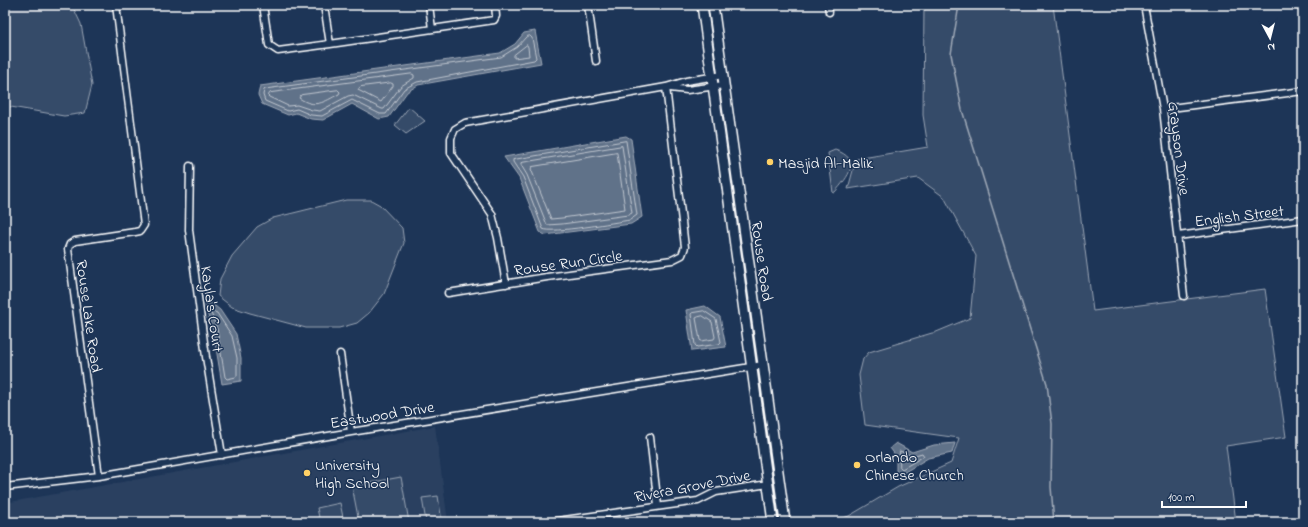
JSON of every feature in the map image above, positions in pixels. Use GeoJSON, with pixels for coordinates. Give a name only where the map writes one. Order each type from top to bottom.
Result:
{"type":"FeatureCollection","features":[{"type":"Feature","properties":{"kind":"street","name":"Rouse Lake Road"},"geometry":{"type":"LineString","coordinates":[[99,476],[68,249],[70,244],[75,241],[140,231],[144,225],[116,5]]}},
{"type":"Feature","properties":{"kind":"street"},"geometry":{"type":"LineString","coordinates":[[263,5],[269,46],[278,51],[494,20],[496,16],[495,5]]}},
{"type":"Feature","properties":{"kind":"street"},"geometry":{"type":"LineString","coordinates":[[324,5],[330,44]]}},
{"type":"Feature","properties":{"kind":"street"},"geometry":{"type":"LineString","coordinates":[[429,5],[432,29]]}},
{"type":"Feature","properties":{"kind":"street"},"geometry":{"type":"LineString","coordinates":[[588,5],[596,61]]}},
{"type":"Feature","properties":{"kind":"street","name":"Rouse Road"},"geometry":{"type":"LineString","coordinates":[[702,5],[773,522]]}},
{"type":"Feature","properties":{"kind":"street","name":"Rouse Road"},"geometry":{"type":"LineString","coordinates":[[713,5],[785,522]]}},
{"type":"Feature","properties":{"kind":"street"},"geometry":{"type":"LineString","coordinates":[[828,5],[829,12]]}},
{"type":"Feature","properties":{"kind":"street","name":"Grayson Drive"},"geometry":{"type":"LineString","coordinates":[[1144,5],[1163,109],[1184,296]]}},
{"type":"Feature","properties":{"kind":"street","name":"Rouse Run Circle"},"geometry":{"type":"LineString","coordinates":[[666,88],[687,90],[712,82],[722,75]]}},
{"type":"Feature","properties":{"kind":"street"},"geometry":{"type":"LineString","coordinates":[[686,81],[687,90]]}},
{"type":"Feature","properties":{"kind":"street","name":"Rouse Run Circle"},"geometry":{"type":"LineString","coordinates":[[666,88],[685,247],[682,255],[672,260],[506,284],[492,214],[451,153],[451,138],[455,129],[465,123],[666,88],[686,81],[712,82],[724,85]]}},
{"type":"Feature","properties":{"kind":"street"},"geometry":{"type":"LineString","coordinates":[[1163,109],[1303,91]]}},
{"type":"Feature","properties":{"kind":"street","name":"Kayla's Court"},"geometry":{"type":"LineString","coordinates":[[190,166],[189,230],[206,357],[222,455]]}},
{"type":"Feature","properties":{"kind":"street","name":"English Street"},"geometry":{"type":"LineString","coordinates":[[1178,236],[1303,220]]}},
{"type":"Feature","properties":{"kind":"street"},"geometry":{"type":"LineString","coordinates":[[448,293],[506,284]]}},
{"type":"Feature","properties":{"kind":"street"},"geometry":{"type":"LineString","coordinates":[[340,354],[351,432]]}},
{"type":"Feature","properties":{"kind":"street","name":"Eastwood Drive"},"geometry":{"type":"LineString","coordinates":[[5,487],[99,476],[351,432],[763,365]]}},
{"type":"Feature","properties":{"kind":"street"},"geometry":{"type":"LineString","coordinates":[[650,437],[658,506]]}},
{"type":"Feature","properties":{"kind":"street","name":"Rivera Grove Drive"},"geometry":{"type":"LineString","coordinates":[[550,522],[698,500],[716,492],[768,484]]}},
{"type":"Feature","properties":{"kind":"shaded area"},"geometry":{"type":"Polygon","coordinates":[[[5,5],[72,5],[81,24],[92,85],[85,113],[64,116],[5,106],[5,5]]]}},
{"type":"Feature","properties":{"kind":"shaded area"},"geometry":{"type":"Polygon","coordinates":[[[924,5],[1053,5],[1093,311],[1265,289],[1286,437],[1226,446],[1236,522],[831,522],[849,516],[898,487],[951,463],[959,438],[865,425],[859,375],[863,359],[869,352],[934,333],[970,318],[976,256],[944,197],[918,178],[848,189],[856,159],[928,147],[923,115],[924,5]]]}},
{"type":"Feature","properties":{"kind":"shaded area"},"geometry":{"type":"Polygon","coordinates":[[[409,107],[425,121],[406,134],[395,125],[409,107]]]}},
{"type":"Feature","properties":{"kind":"shaded area"},"geometry":{"type":"Polygon","coordinates":[[[835,150],[849,158],[851,163],[848,174],[833,193],[828,153],[835,150]]]}},
{"type":"Feature","properties":{"kind":"shaded area"},"geometry":{"type":"Polygon","coordinates":[[[346,200],[371,200],[380,205],[402,228],[404,243],[384,294],[369,313],[357,323],[339,328],[306,328],[232,307],[218,296],[220,279],[232,256],[257,227],[273,218],[346,200]]]}},
{"type":"Feature","properties":{"kind":"shaded area","name":"University High School"},"geometry":{"type":"Polygon","coordinates":[[[435,426],[448,522],[5,522],[5,503],[435,426]]]}},
{"type":"Feature","properties":{"kind":"shaded area"},"geometry":{"type":"Polygon","coordinates":[[[401,477],[409,522],[359,522],[352,486],[401,477]]]}},
{"type":"Feature","properties":{"kind":"shaded area"},"geometry":{"type":"Polygon","coordinates":[[[438,496],[442,522],[426,522],[422,498],[438,496]]]}},
{"type":"Feature","properties":{"kind":"shaded area"},"geometry":{"type":"Polygon","coordinates":[[[340,503],[344,522],[320,522],[317,508],[340,503]]]}},
{"type":"Feature","properties":{"kind":"water"},"geometry":{"type":"Polygon","coordinates":[[[535,31],[541,63],[418,85],[407,92],[389,117],[379,119],[352,104],[323,120],[311,119],[296,113],[288,115],[262,104],[258,95],[260,86],[500,53],[515,44],[524,33],[535,31]]]}},
{"type":"Feature","properties":{"kind":"water"},"geometry":{"type":"Polygon","coordinates":[[[626,136],[631,139],[642,217],[631,224],[545,235],[540,232],[519,178],[504,157],[626,136]]]}},
{"type":"Feature","properties":{"kind":"water"},"geometry":{"type":"Polygon","coordinates":[[[205,298],[220,310],[236,334],[241,358],[241,381],[222,384],[213,330],[207,313],[205,298]]]}},
{"type":"Feature","properties":{"kind":"water"},"geometry":{"type":"Polygon","coordinates":[[[705,306],[720,317],[726,347],[692,351],[686,310],[705,306]]]}},
{"type":"Feature","properties":{"kind":"water"},"geometry":{"type":"Polygon","coordinates":[[[896,443],[912,452],[934,445],[955,443],[952,453],[928,458],[900,475],[896,471],[896,456],[890,448],[896,443]]]}},
{"type":"Feature","properties":{"kind":"waterway"},"geometry":{"type":"LineString","coordinates":[[959,5],[951,54],[962,110],[1047,384],[1052,424],[1051,487],[1054,522]]}},
{"type":"Feature","properties":{"kind":"place","name":"Masjid Al-Malik"},"geometry":{"type":"Point","coordinates":[770,162]}},
{"type":"Feature","properties":{"kind":"place","name":"Orlando Chinese Church"},"geometry":{"type":"Point","coordinates":[857,465]}},
{"type":"Feature","properties":{"kind":"place","name":"University High School"},"geometry":{"type":"Point","coordinates":[307,473]}}]}
